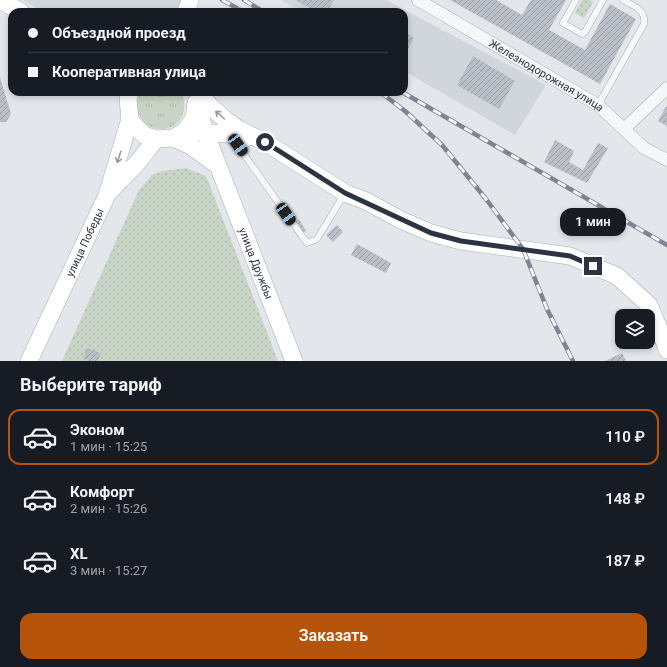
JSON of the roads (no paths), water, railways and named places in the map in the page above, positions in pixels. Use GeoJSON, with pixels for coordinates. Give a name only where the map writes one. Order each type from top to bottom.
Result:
{"type":"FeatureCollection","features":[{"type":"Feature","properties":{"kind":"main road"},"geometry":{"type":"LineString","coordinates":[[0,0],[14,8]]}},
{"type":"Feature","properties":{"kind":"main road"},"geometry":{"type":"LineString","coordinates":[[127,96],[130,119],[144,135],[156,139],[205,132],[230,134],[265,142]]}},
{"type":"Feature","properties":{"kind":"main road"},"geometry":{"type":"LineString","coordinates":[[179,135],[194,118],[196,97],[240,130],[265,142],[345,193],[431,233],[461,241],[570,256],[617,276],[649,305],[667,350]]}},
{"type":"Feature","properties":{"kind":"main road","name":"улица Дружбы"},"geometry":{"type":"LineString","coordinates":[[196,97],[205,132],[294,361]]}},
{"type":"Feature","properties":{"kind":"main road","name":"улица Победы"},"geometry":{"type":"LineString","coordinates":[[29,361],[107,195],[130,119]]}},
{"type":"Feature","properties":{"kind":"main road"},"geometry":{"type":"LineString","coordinates":[[179,135],[218,166]]}},
{"type":"Feature","properties":{"kind":"main road"},"geometry":{"type":"LineString","coordinates":[[107,195],[139,161],[156,139]]}},
{"type":"Feature","properties":{"kind":"street","name":"Железнодорожная улица"},"geometry":{"type":"LineString","coordinates":[[426,2],[598,105],[644,148],[667,160]]}},
{"type":"Feature","properties":{"kind":"street"},"geometry":{"type":"LineString","coordinates":[[624,129],[667,88]]}},
{"type":"Feature","properties":{"kind":"lane"},"geometry":{"type":"LineString","coordinates":[[576,0],[563,23],[582,34],[585,32],[603,0]]}},
{"type":"Feature","properties":{"kind":"lane"},"geometry":{"type":"LineString","coordinates":[[598,105],[644,24],[643,12],[626,1]]}},
{"type":"Feature","properties":{"kind":"lane"},"geometry":{"type":"LineString","coordinates":[[230,134],[307,243],[317,239],[345,193]]}},
{"type":"Feature","properties":{"kind":"railway"},"geometry":{"type":"LineString","coordinates":[[222,0],[237,8]]}},
{"type":"Feature","properties":{"kind":"railway"},"geometry":{"type":"LineString","coordinates":[[244,0],[257,8]]}},
{"type":"Feature","properties":{"kind":"railway"},"geometry":{"type":"LineString","coordinates":[[408,95],[667,245]]}},
{"type":"Feature","properties":{"kind":"railway"},"geometry":{"type":"LineString","coordinates":[[385,96],[405,111],[442,145],[486,199],[523,249],[547,309],[573,361]]}}]}
